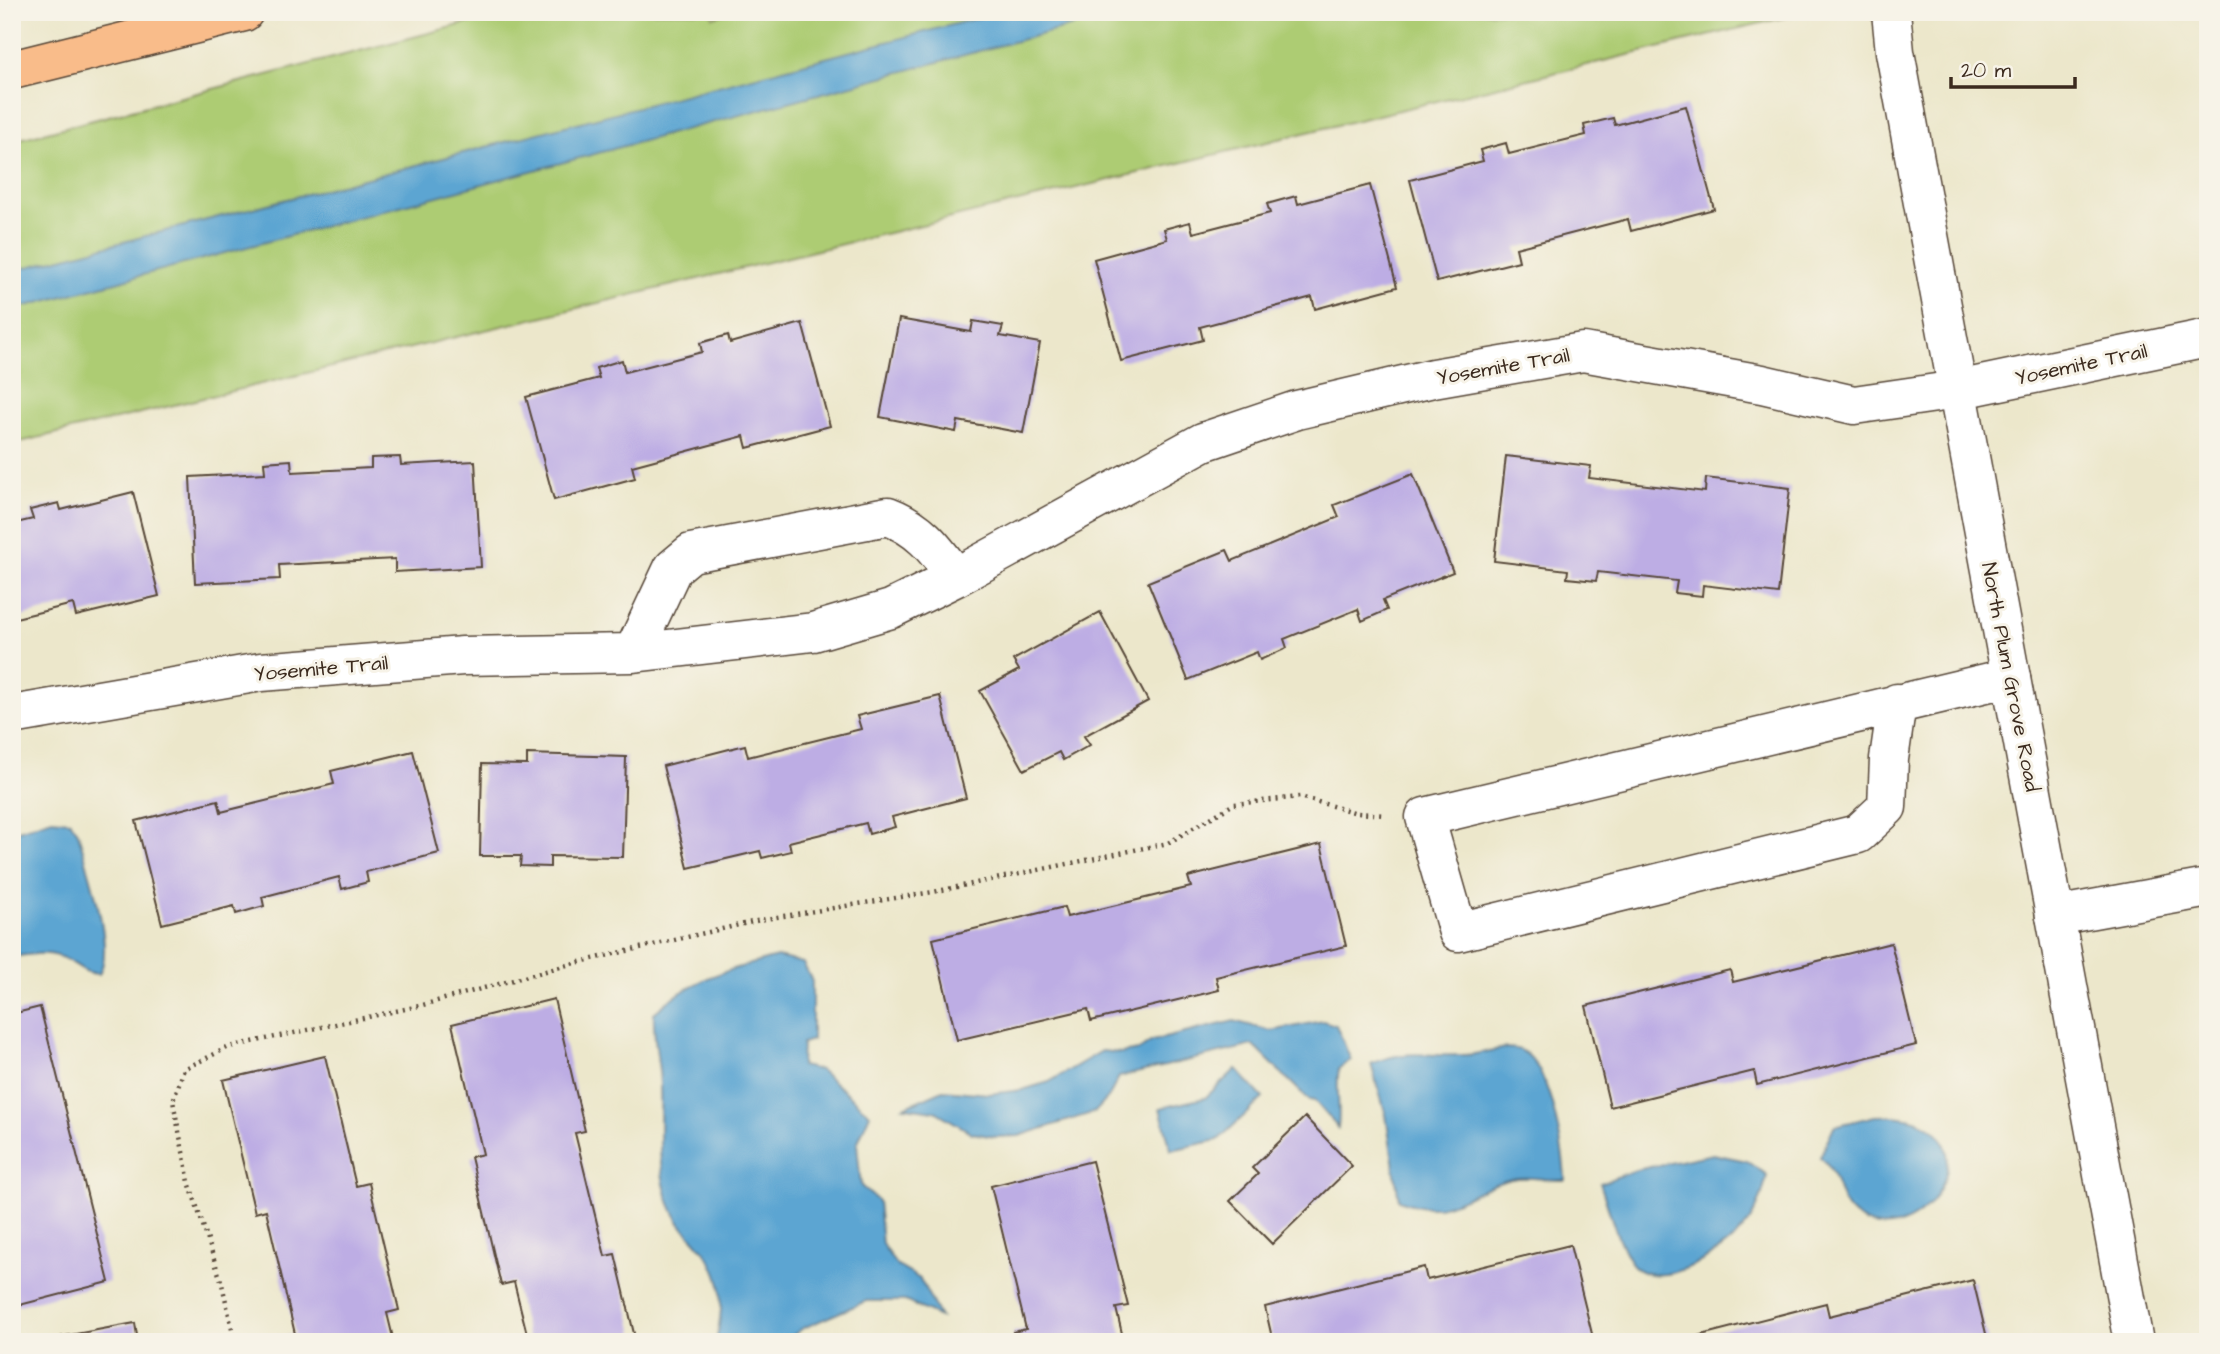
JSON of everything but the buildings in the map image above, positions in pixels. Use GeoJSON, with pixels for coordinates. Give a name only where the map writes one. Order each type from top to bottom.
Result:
{"type":"FeatureCollection","features":[{"type":"Feature","properties":{"kind":"highway"},"geometry":{"type":"LineString","coordinates":[[12,70],[244,12]]}},
{"type":"Feature","properties":{"kind":"street","name":"North Plum Grove Road"},"geometry":{"type":"LineString","coordinates":[[1891,12],[1895,52],[2134,1342]]}},
{"type":"Feature","properties":{"kind":"street","name":"Yosemite Trail"},"geometry":{"type":"LineString","coordinates":[[12,715],[261,672],[463,656],[633,653],[813,632],[891,609],[956,577],[1203,442],[1297,410],[1433,378],[1583,352],[1762,384],[1854,405],[1957,390],[2208,338]]}},
{"type":"Feature","properties":{"kind":"street"},"geometry":{"type":"LineString","coordinates":[[633,653],[673,568],[691,553],[888,516],[911,524],[931,544],[956,577]]}},
{"type":"Feature","properties":{"kind":"street"},"geometry":{"type":"LineString","coordinates":[[1897,703],[1889,759],[1887,807],[1858,835],[1458,932],[1425,817],[1897,703],[2011,677]]}},
{"type":"Feature","properties":{"kind":"street"},"geometry":{"type":"LineString","coordinates":[[2055,916],[2208,888]]}},
{"type":"Feature","properties":{"kind":"path"},"geometry":{"type":"LineString","coordinates":[[235,1342],[222,1284],[189,1182],[173,1101],[184,1069],[229,1047],[419,1006],[571,964],[765,919],[933,892],[1168,844],[1234,804],[1300,797],[1357,813],[1425,817]]}},
{"type":"Feature","properties":{"kind":"green space"},"geometry":{"type":"Polygon","coordinates":[[[510,12],[712,12],[713,17],[731,12],[1807,12],[12,444],[12,141],[510,12]]]}},
{"type":"Feature","properties":{"kind":"water"},"geometry":{"type":"Polygon","coordinates":[[[1001,12],[1125,12],[12,310],[12,271],[1001,12]]]}},
{"type":"Feature","properties":{"kind":"water"},"geometry":{"type":"Polygon","coordinates":[[[52,819],[70,821],[78,832],[102,926],[103,962],[99,974],[86,971],[55,955],[12,957],[12,832],[52,819]]]}},
{"type":"Feature","properties":{"kind":"water"},"geometry":{"type":"Polygon","coordinates":[[[777,957],[803,963],[812,981],[812,1040],[802,1043],[801,1066],[820,1070],[870,1114],[857,1144],[861,1186],[878,1201],[882,1244],[896,1265],[920,1279],[940,1317],[905,1301],[866,1301],[803,1328],[784,1342],[716,1342],[721,1306],[717,1273],[704,1251],[677,1219],[665,1188],[660,1155],[660,1088],[654,1013],[684,991],[712,976],[777,957]]]}},
{"type":"Feature","properties":{"kind":"water"},"geometry":{"type":"Polygon","coordinates":[[[1234,1021],[1271,1031],[1323,1021],[1336,1025],[1351,1060],[1339,1068],[1338,1128],[1315,1101],[1309,1100],[1253,1045],[1119,1077],[1108,1098],[1095,1112],[1019,1136],[995,1137],[972,1133],[935,1111],[904,1107],[943,1090],[989,1094],[1022,1090],[1049,1082],[1102,1051],[1121,1053],[1139,1050],[1152,1041],[1234,1021]]]}},
{"type":"Feature","properties":{"kind":"water"},"geometry":{"type":"Polygon","coordinates":[[[1506,1048],[1522,1051],[1532,1059],[1548,1090],[1562,1150],[1565,1180],[1511,1179],[1457,1202],[1432,1207],[1417,1206],[1399,1200],[1386,1115],[1371,1064],[1395,1056],[1468,1055],[1506,1048]]]}},
{"type":"Feature","properties":{"kind":"water"},"geometry":{"type":"Polygon","coordinates":[[[1236,1069],[1263,1098],[1218,1140],[1171,1150],[1160,1108],[1205,1098],[1236,1069]]]}},
{"type":"Feature","properties":{"kind":"water"},"geometry":{"type":"Polygon","coordinates":[[[1875,1116],[1916,1121],[1939,1136],[1948,1158],[1943,1182],[1930,1204],[1909,1220],[1884,1226],[1858,1218],[1850,1211],[1831,1170],[1820,1157],[1834,1126],[1875,1116]]]}},
{"type":"Feature","properties":{"kind":"water"},"geometry":{"type":"Polygon","coordinates":[[[1713,1154],[1747,1161],[1767,1175],[1760,1201],[1751,1219],[1727,1244],[1698,1263],[1667,1274],[1652,1274],[1639,1270],[1621,1244],[1600,1183],[1636,1170],[1713,1154]]]}}]}
